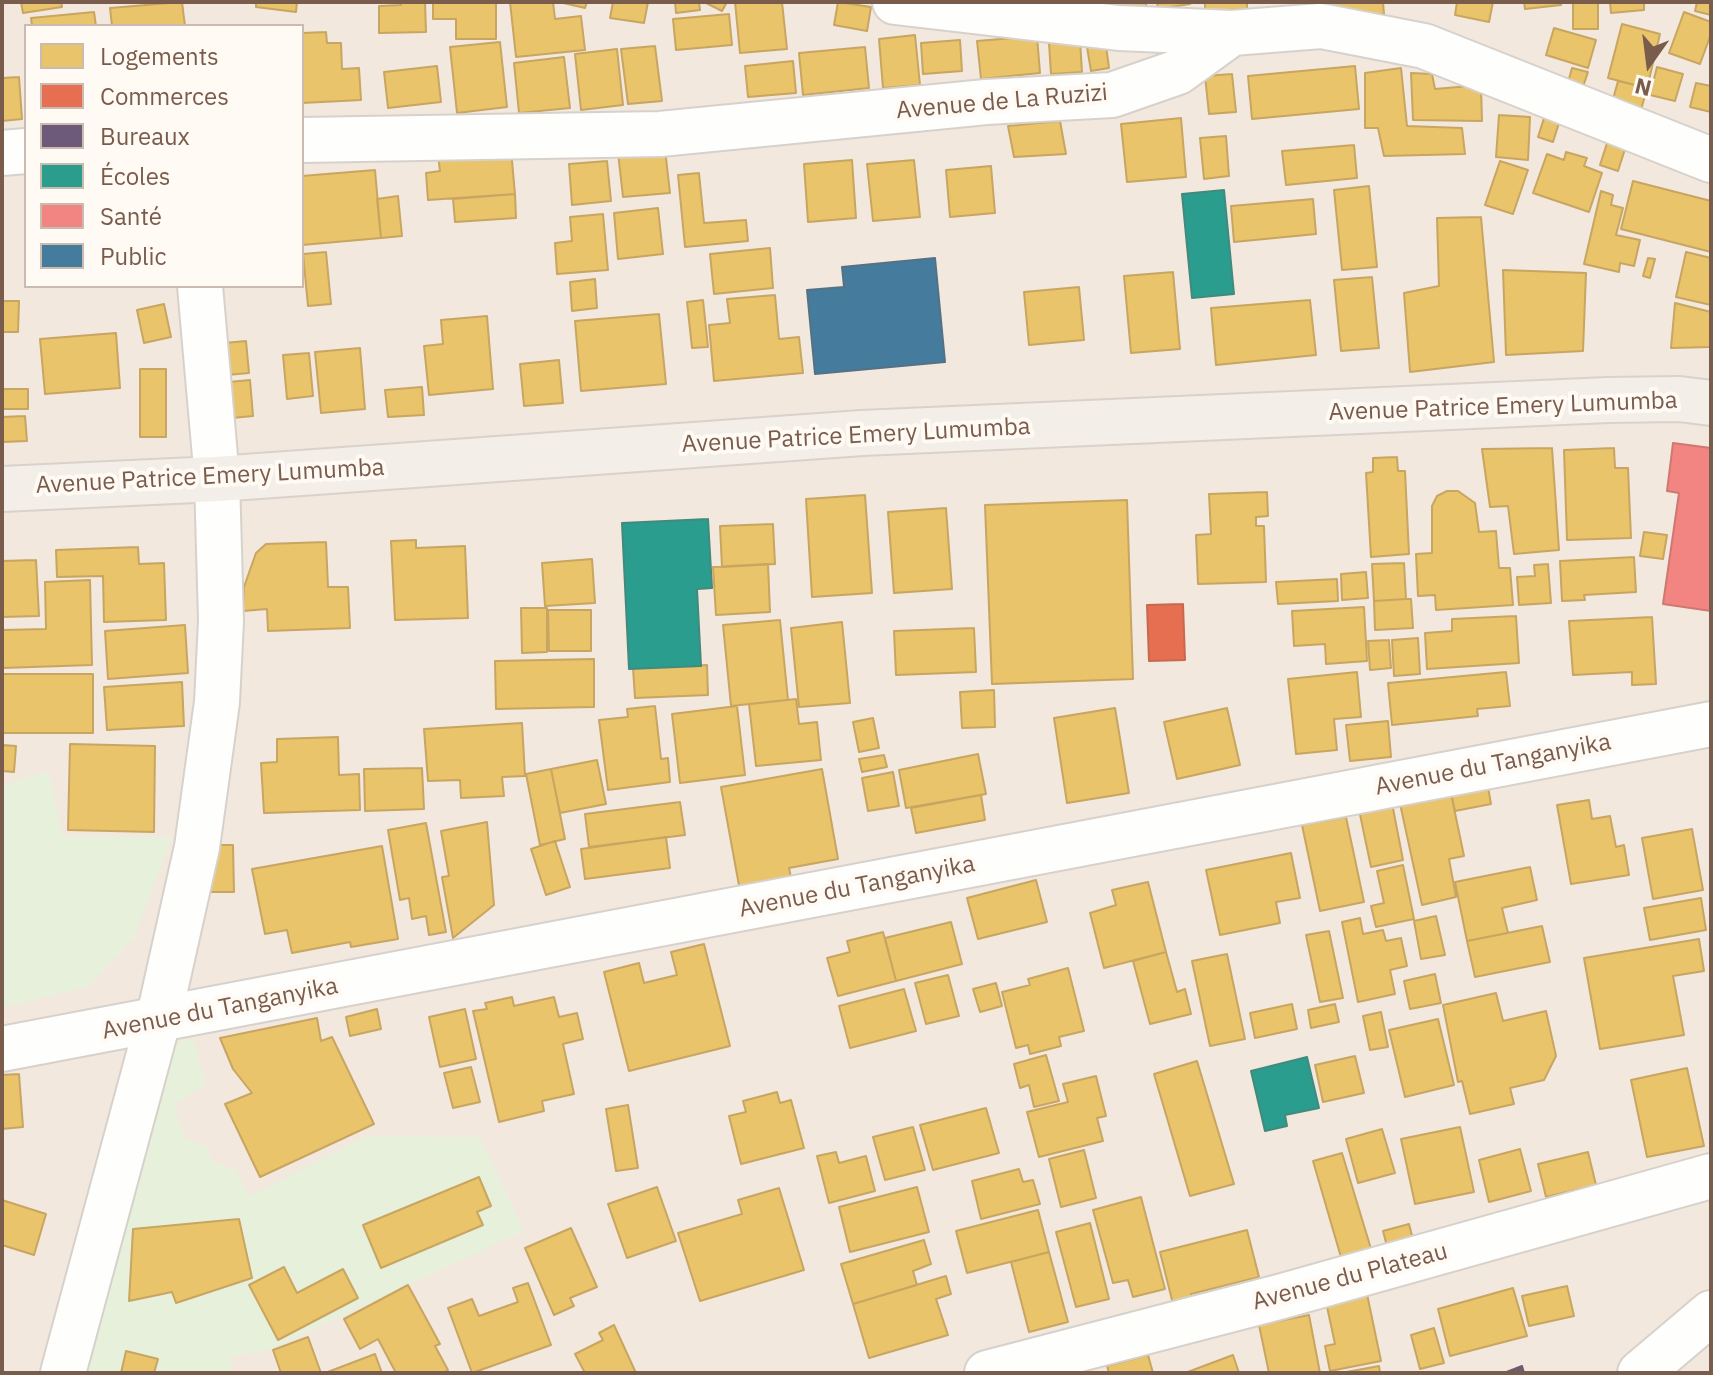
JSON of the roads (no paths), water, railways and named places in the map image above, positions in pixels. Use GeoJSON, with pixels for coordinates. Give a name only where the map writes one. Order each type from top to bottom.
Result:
{"type":"FeatureCollection","features":[{"type":"Feature","properties":{"kind":"main road","name":"Avenue Patrice Emery Lumumba"},"geometry":{"type":"LineString","coordinates":[[2,489],[217,479],[862,433],[1608,400],[1679,399],[1711,403]]}},
{"type":"Feature","properties":{"kind":"street"},"geometry":{"type":"LineString","coordinates":[[895,2],[1119,28],[1232,33],[1321,26],[1424,46],[1711,160]]}},
{"type":"Feature","properties":{"kind":"street","name":"Avenue de La Ruzizi"},"geometry":{"type":"LineString","coordinates":[[304,140],[660,134],[986,102],[1112,95],[1178,72],[1232,33]]}},
{"type":"Feature","properties":{"kind":"street"},"geometry":{"type":"LineString","coordinates":[[2,153],[24,151]]}},
{"type":"Feature","properties":{"kind":"street"},"geometry":{"type":"LineString","coordinates":[[63,1373],[158,1021],[197,847],[217,702],[221,621],[217,479],[200,288]]}},
{"type":"Feature","properties":{"kind":"street","name":"Avenue du Tanganyika"},"geometry":{"type":"LineString","coordinates":[[2,1049],[1711,724]]}},
{"type":"Feature","properties":{"kind":"street","name":"Avenue du Plateau"},"geometry":{"type":"LineString","coordinates":[[987,1373],[1279,1297],[1711,1176]]}},
{"type":"Feature","properties":{"kind":"street"},"geometry":{"type":"LineString","coordinates":[[1640,1373],[1711,1313]]}}]}
